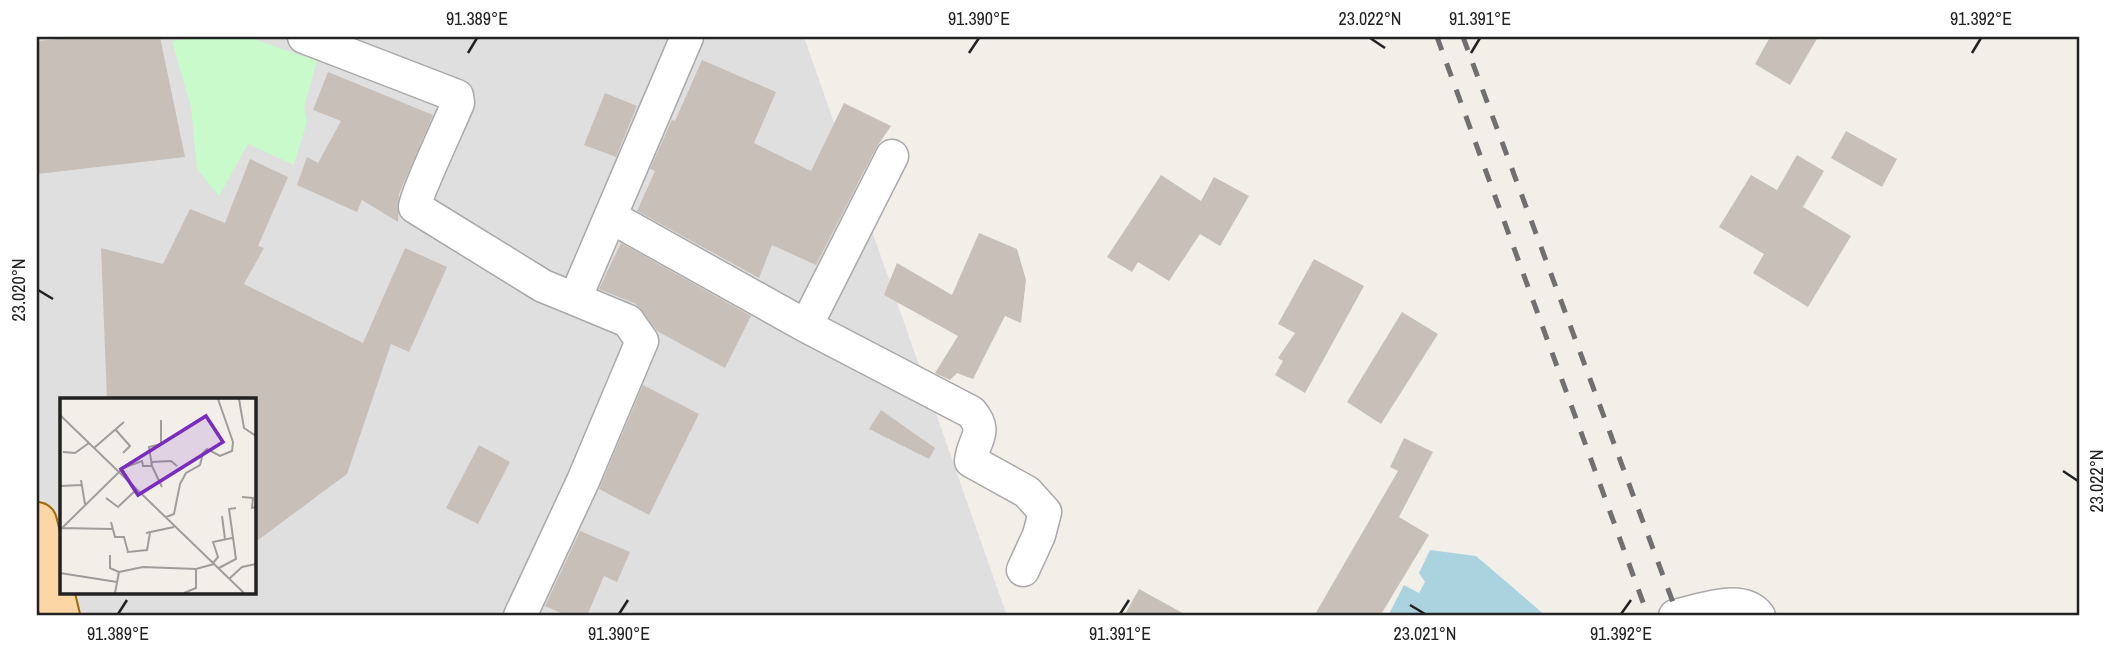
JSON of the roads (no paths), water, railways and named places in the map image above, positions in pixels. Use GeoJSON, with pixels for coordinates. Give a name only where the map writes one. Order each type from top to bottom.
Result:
{"type":"FeatureCollection","features":[{"type":"Feature","properties":{"kind":"main road"},"geometry":{"type":"LineString","coordinates":[[39,541],[60,616]]}},
{"type":"Feature","properties":{"kind":"street"},"geometry":{"type":"LineString","coordinates":[[304,37],[457,96],[458,103],[427,179],[415,198],[415,207],[543,286],[628,321],[642,341],[583,481],[520,616]]}},
{"type":"Feature","properties":{"kind":"street"},"geometry":{"type":"LineString","coordinates":[[575,299],[687,37]]}},
{"type":"Feature","properties":{"kind":"street"},"geometry":{"type":"LineString","coordinates":[[806,327],[892,156]]}},
{"type":"Feature","properties":{"kind":"street"},"geometry":{"type":"LineString","coordinates":[[611,217],[806,327],[971,412],[979,422],[980,434],[971,461],[1027,492],[1045,512],[1040,535],[1023,570]]}},
{"type":"Feature","properties":{"kind":"street"},"geometry":{"type":"LineString","coordinates":[[1675,616],[1739,604],[1755,610],[1759,616]]}},
{"type":"Feature","properties":{"kind":"water"},"geometry":{"type":"Polygon","coordinates":[[[1430,550],[1476,556],[1546,616],[1388,616],[1404,585],[1419,593],[1425,582],[1419,573],[1430,550]]]}},
{"type":"Feature","properties":{"kind":"railway"},"geometry":{"type":"LineString","coordinates":[[1437,37],[1648,616]]}},
{"type":"Feature","properties":{"kind":"railway"},"geometry":{"type":"LineString","coordinates":[[1463,37],[1678,616]]}}]}
